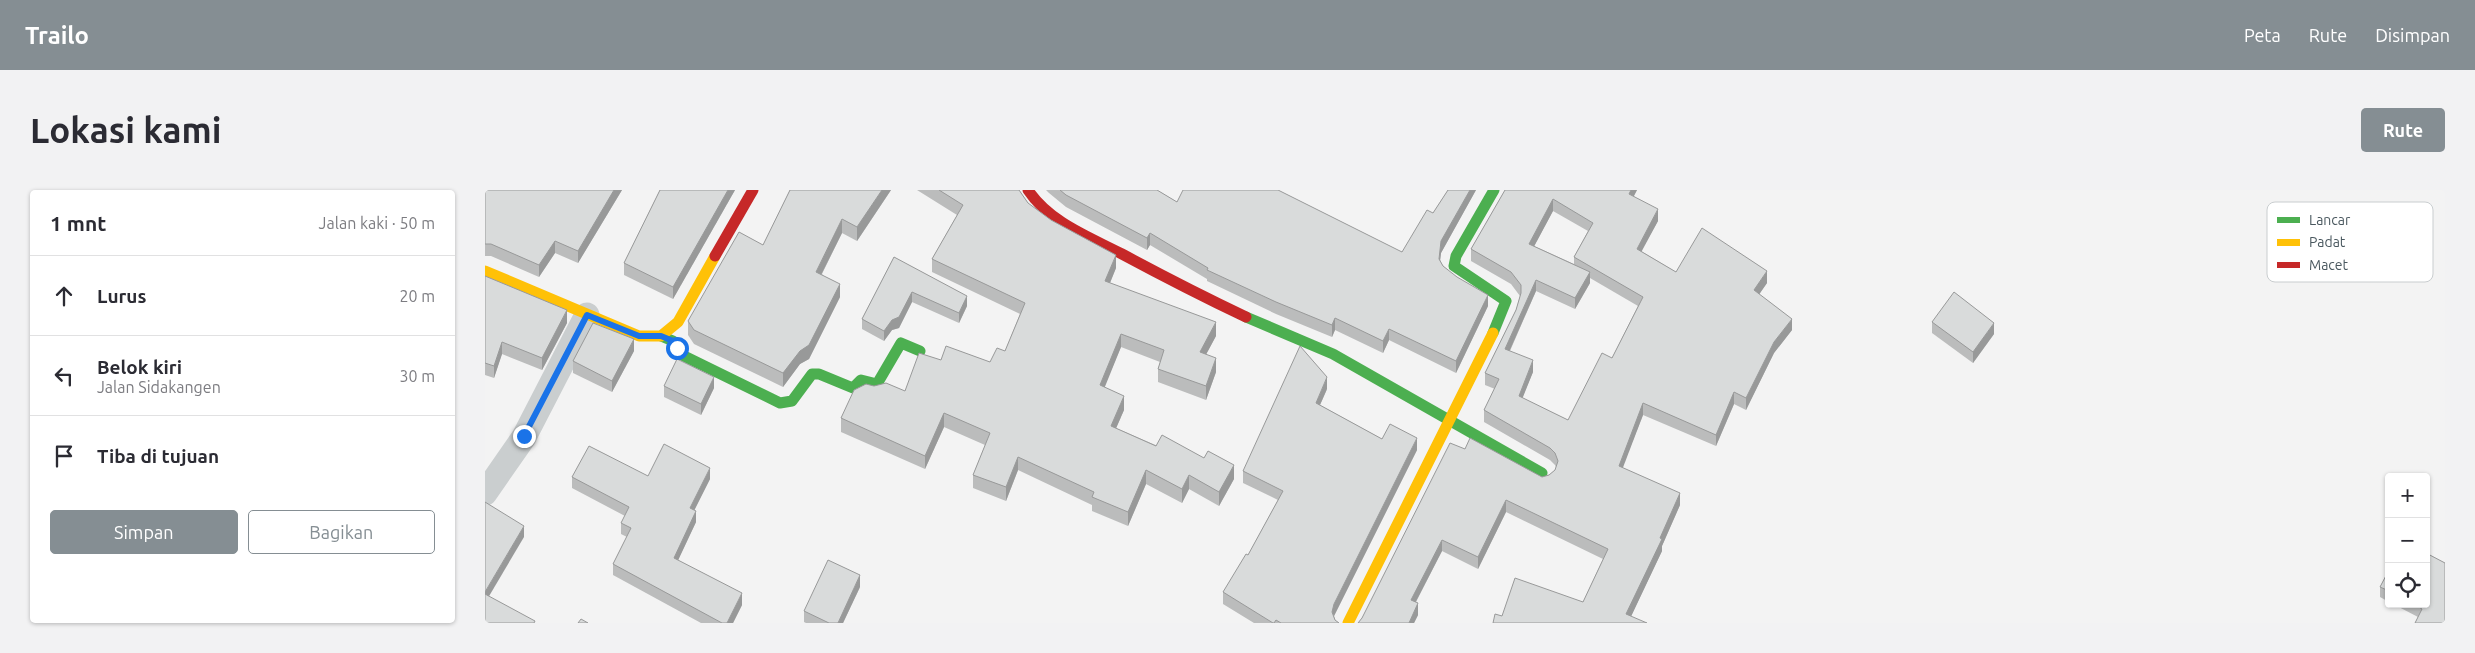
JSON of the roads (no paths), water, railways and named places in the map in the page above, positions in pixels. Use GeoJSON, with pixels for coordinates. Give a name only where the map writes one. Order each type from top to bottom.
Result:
{"type":"FeatureCollection","features":[{"type":"Feature","properties":{"kind":"street"},"geometry":{"type":"LineString","coordinates":[[661,336],[678,322],[753,190]]}},
{"type":"Feature","properties":{"kind":"street"},"geometry":{"type":"LineString","coordinates":[[1028,190],[1037,204],[1058,220],[1197,294],[1270,328],[1333,354],[1542,473]]}},
{"type":"Feature","properties":{"kind":"street"},"geometry":{"type":"LineString","coordinates":[[1348,623],[1502,315],[1506,301],[1500,294],[1462,275],[1454,266],[1456,256],[1494,190]]}},
{"type":"Feature","properties":{"kind":"street"},"geometry":{"type":"LineString","coordinates":[[485,271],[639,336],[661,336],[673,341],[683,356],[772,399],[787,404],[792,402],[812,374],[819,374],[853,388],[861,380],[877,384],[901,343],[920,351]]}},
{"type":"Feature","properties":{"kind":"street"},"geometry":{"type":"LineString","coordinates":[[485,493],[524,436],[587,315]]}}]}
